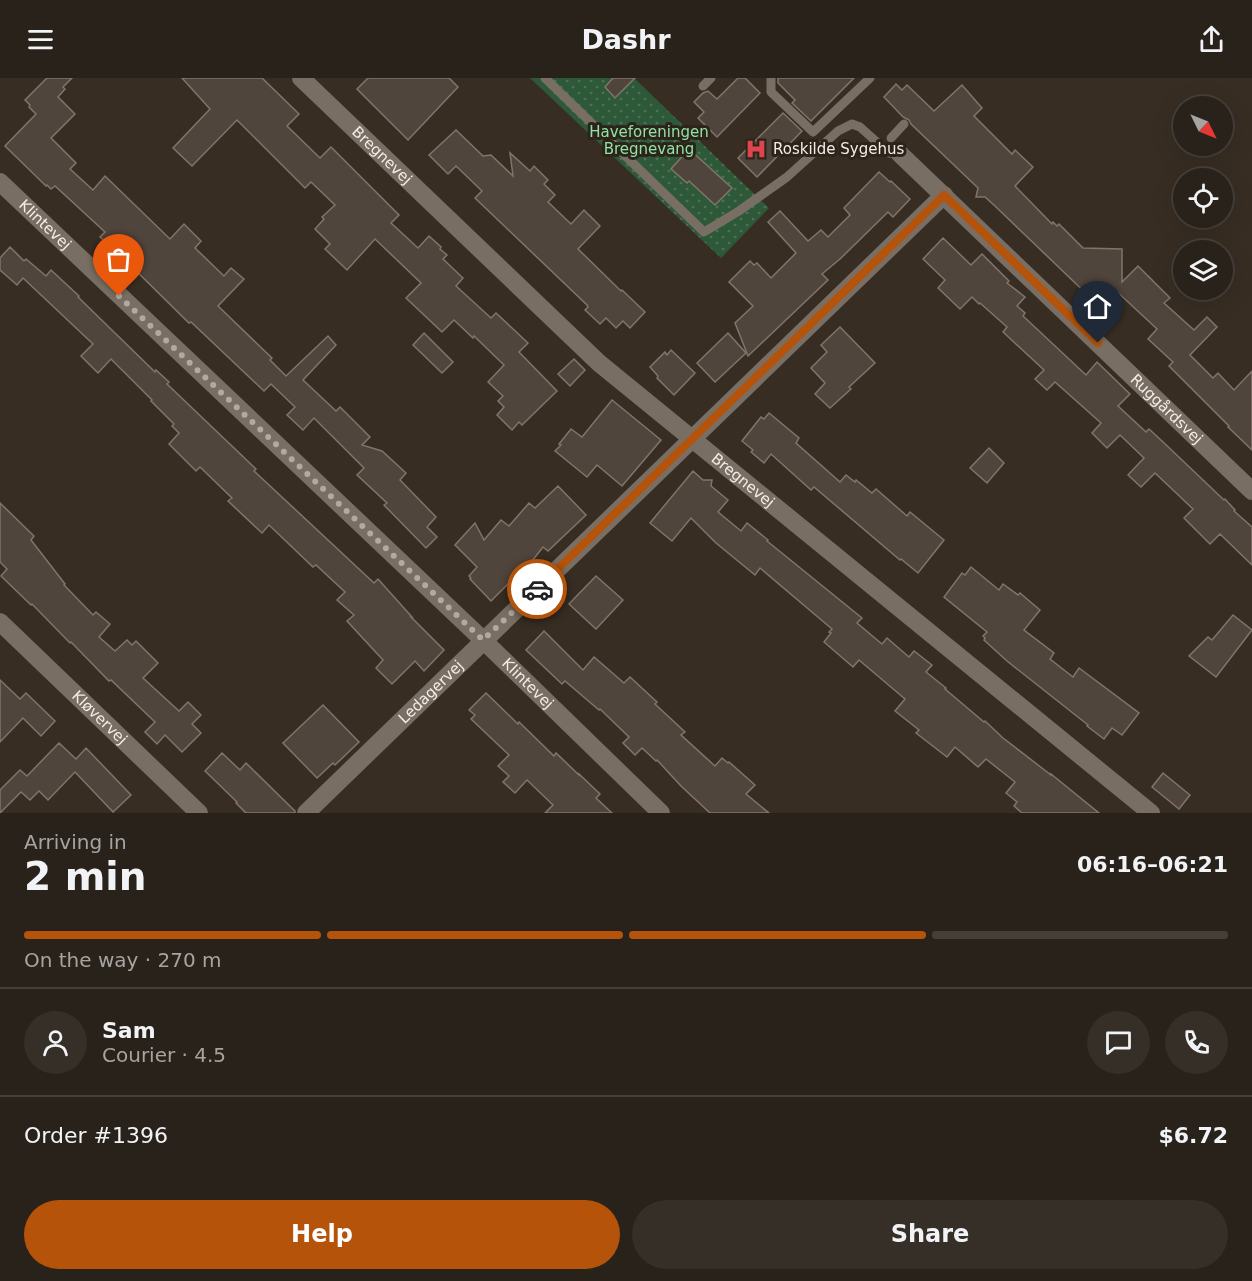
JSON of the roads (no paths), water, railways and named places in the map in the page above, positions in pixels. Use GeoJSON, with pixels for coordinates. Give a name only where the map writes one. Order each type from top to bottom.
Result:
{"type":"FeatureCollection","features":[{"type":"Feature","properties":{"kind":"street","name":"Bregnevej"},"geometry":{"type":"LineString","coordinates":[[301,78],[599,363],[1151,813]]}},
{"type":"Feature","properties":{"kind":"street","name":"Ruggårdsvej"},"geometry":{"type":"LineString","coordinates":[[896,146],[1252,491]]}},
{"type":"Feature","properties":{"kind":"street","name":"Klintevej"},"geometry":{"type":"LineString","coordinates":[[0,182],[483,640],[661,813]]}},
{"type":"Feature","properties":{"kind":"street","name":"Ledagervej"},"geometry":{"type":"LineString","coordinates":[[306,813],[944,195]]}},
{"type":"Feature","properties":{"kind":"street","name":"Kløvervej"},"geometry":{"type":"LineString","coordinates":[[0,622],[199,813]]}},
{"type":"Feature","properties":{"kind":"lane"},"geometry":{"type":"LineString","coordinates":[[545,78],[704,232],[739,211],[787,177],[846,126],[852,124],[860,127],[889,153],[896,146],[904,124]]}},
{"type":"Feature","properties":{"kind":"lane"},"geometry":{"type":"LineString","coordinates":[[703,86],[711,78]]}},
{"type":"Feature","properties":{"kind":"lane"},"geometry":{"type":"LineString","coordinates":[[771,78],[771,92],[813,132],[870,78]]}},
{"type":"Feature","properties":{"kind":"place","name":"Roskilde Sygehus"},"geometry":{"type":"Point","coordinates":[756,149]}},
{"type":"Feature","properties":{"kind":"park label","name":"Haveforeningen Bregnevang"},"geometry":{"type":"Point","coordinates":[649,140]}}]}
